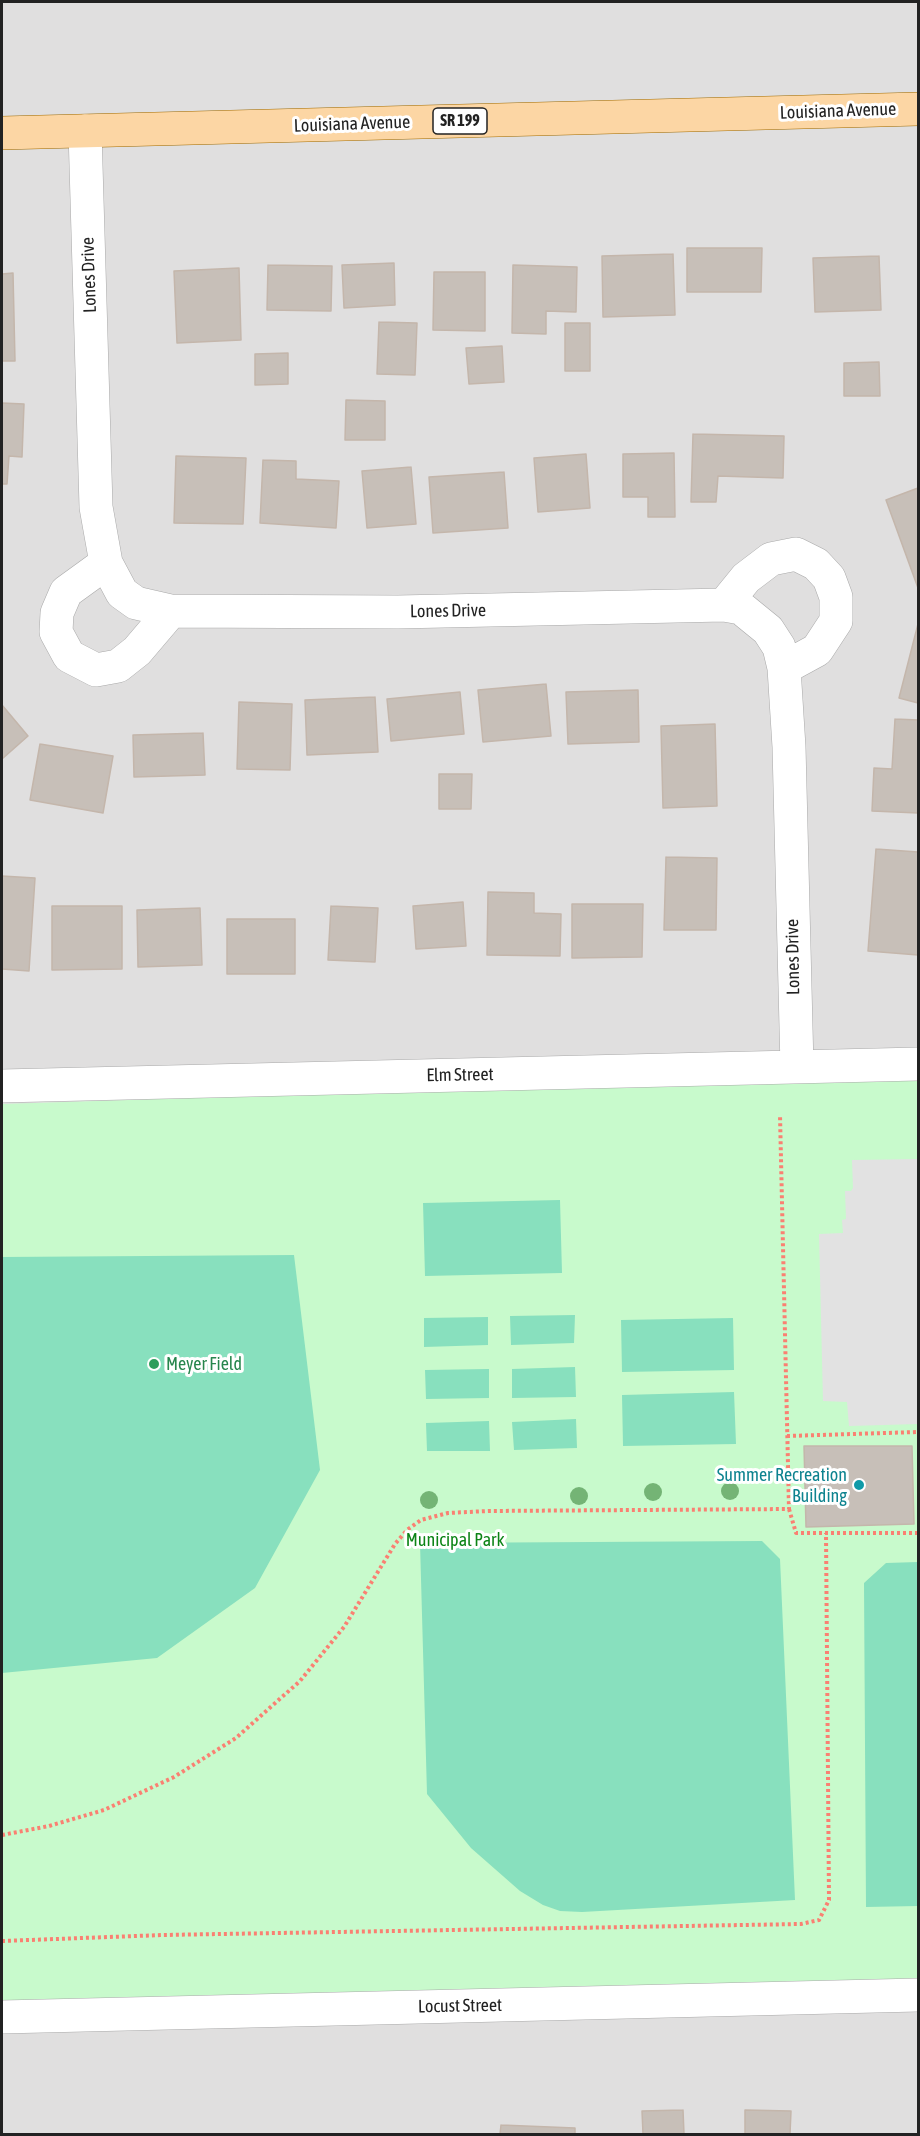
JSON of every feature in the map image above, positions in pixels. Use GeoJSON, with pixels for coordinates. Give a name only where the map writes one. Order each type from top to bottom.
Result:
{"type":"FeatureCollection","features":[{"type":"Feature","properties":{"kind":"main road","name":"Louisiana Avenue"},"geometry":{"type":"LineString","coordinates":[[2,133],[918,109]]}},
{"type":"Feature","properties":{"kind":"street","name":"Lones Drive"},"geometry":{"type":"LineString","coordinates":[[85,130],[96,507],[106,563],[122,593],[136,603],[171,611],[398,612],[724,605],[741,608],[768,630],[779,647],[784,668],[789,747],[797,1067]]}},
{"type":"Feature","properties":{"kind":"street"},"geometry":{"type":"LineString","coordinates":[[724,605],[746,578],[771,559],[796,554],[816,564],[829,578],[836,597],[836,621],[817,650],[784,668]]}},
{"type":"Feature","properties":{"kind":"street"},"geometry":{"type":"LineString","coordinates":[[106,563],[66,592],[57,613],[56,633],[69,656],[96,670],[118,666],[137,651],[171,611]]}},
{"type":"Feature","properties":{"kind":"street","name":"Elm Street"},"geometry":{"type":"LineString","coordinates":[[2,1086],[918,1064]]}},
{"type":"Feature","properties":{"kind":"street","name":"Locust Street"},"geometry":{"type":"LineString","coordinates":[[2,2017],[918,1995]]}},
{"type":"Feature","properties":{"kind":"path"},"geometry":{"type":"LineString","coordinates":[[780,1115],[789,1509],[796,1533],[918,1533]]}},
{"type":"Feature","properties":{"kind":"path"},"geometry":{"type":"LineString","coordinates":[[787,1436],[918,1432]]}},
{"type":"Feature","properties":{"kind":"path"},"geometry":{"type":"LineString","coordinates":[[2,1835],[49,1826],[104,1810],[174,1777],[236,1738],[300,1681],[344,1627],[395,1544],[407,1530],[421,1520],[448,1513],[488,1511],[789,1509]]}},
{"type":"Feature","properties":{"kind":"path"},"geometry":{"type":"LineString","coordinates":[[2,1941],[163,1935],[801,1924],[819,1920],[829,1900],[826,1533]]}},
{"type":"Feature","properties":{"kind":"shaded area"},"geometry":{"type":"Polygon","coordinates":[[[2,2],[918,2],[918,2134],[2,2134],[2,2]]]}},
{"type":"Feature","properties":{"kind":"shaded area"},"geometry":{"type":"Polygon","coordinates":[[[918,1159],[918,1424],[849,1426],[847,1402],[823,1401],[819,1234],[843,1233],[842,1220],[846,1219],[845,1191],[851,1191],[853,1188],[852,1160],[918,1159]]]}},
{"type":"Feature","properties":{"kind":"green space","name":"Municipal Park"},"geometry":{"type":"Polygon","coordinates":[[[918,1075],[918,1979],[2,2002],[2,1104],[918,1075]]]}},
{"type":"Feature","properties":{"kind":"green space"},"geometry":{"type":"Polygon","coordinates":[[[560,1200],[562,1273],[425,1276],[423,1203],[560,1200]]]}},
{"type":"Feature","properties":{"kind":"green space","name":"Meyer Field"},"geometry":{"type":"Polygon","coordinates":[[[294,1255],[320,1470],[255,1588],[157,1658],[2,1673],[2,1257],[294,1255]]]}},
{"type":"Feature","properties":{"kind":"green space"},"geometry":{"type":"Polygon","coordinates":[[[575,1315],[574,1343],[511,1345],[510,1316],[575,1315]]]}},
{"type":"Feature","properties":{"kind":"green space"},"geometry":{"type":"Polygon","coordinates":[[[488,1317],[488,1345],[424,1347],[424,1318],[488,1317]]]}},
{"type":"Feature","properties":{"kind":"green space"},"geometry":{"type":"Polygon","coordinates":[[[733,1318],[734,1370],[622,1372],[621,1320],[733,1318]]]}},
{"type":"Feature","properties":{"kind":"green space"},"geometry":{"type":"Polygon","coordinates":[[[575,1367],[576,1397],[512,1398],[512,1369],[575,1367]]]}},
{"type":"Feature","properties":{"kind":"green space"},"geometry":{"type":"Polygon","coordinates":[[[489,1369],[489,1398],[426,1399],[425,1370],[489,1369]]]}},
{"type":"Feature","properties":{"kind":"green space"},"geometry":{"type":"Polygon","coordinates":[[[734,1392],[736,1444],[623,1446],[622,1395],[734,1392]]]}},
{"type":"Feature","properties":{"kind":"green space"},"geometry":{"type":"Polygon","coordinates":[[[576,1419],[577,1448],[514,1450],[512,1422],[576,1419]]]}},
{"type":"Feature","properties":{"kind":"green space"},"geometry":{"type":"Polygon","coordinates":[[[489,1421],[490,1451],[427,1451],[426,1423],[489,1421]]]}},
{"type":"Feature","properties":{"kind":"green space"},"geometry":{"type":"Polygon","coordinates":[[[762,1541],[780,1559],[795,1900],[582,1912],[560,1911],[543,1905],[520,1891],[471,1848],[427,1794],[420,1543],[762,1541]]]}},
{"type":"Feature","properties":{"kind":"green space"},"geometry":{"type":"Polygon","coordinates":[[[918,1562],[918,1906],[866,1907],[864,1583],[886,1563],[918,1562]]]}},
{"type":"Feature","properties":{"kind":"building"},"geometry":{"type":"Polygon","coordinates":[[[687,248],[762,248],[761,292],[687,292],[687,248]]]}},
{"type":"Feature","properties":{"kind":"building"},"geometry":{"type":"Polygon","coordinates":[[[673,254],[675,315],[603,317],[602,256],[673,254]]]}},
{"type":"Feature","properties":{"kind":"building"},"geometry":{"type":"Polygon","coordinates":[[[879,256],[881,310],[815,312],[813,258],[879,256]]]}},
{"type":"Feature","properties":{"kind":"building"},"geometry":{"type":"Polygon","coordinates":[[[394,263],[395,305],[344,308],[342,265],[394,263]]]}},
{"type":"Feature","properties":{"kind":"building"},"geometry":{"type":"Polygon","coordinates":[[[268,265],[332,266],[331,311],[267,310],[268,265]]]}},
{"type":"Feature","properties":{"kind":"building"},"geometry":{"type":"Polygon","coordinates":[[[513,265],[577,267],[576,312],[546,311],[546,334],[512,333],[513,265]]]}},
{"type":"Feature","properties":{"kind":"building"},"geometry":{"type":"Polygon","coordinates":[[[239,268],[241,340],[177,343],[174,271],[239,268]]]}},
{"type":"Feature","properties":{"kind":"building"},"geometry":{"type":"Polygon","coordinates":[[[434,272],[485,272],[485,331],[433,330],[434,272]]]}},
{"type":"Feature","properties":{"kind":"building"},"geometry":{"type":"Polygon","coordinates":[[[13,273],[15,361],[2,361],[2,274],[13,273]]]}},
{"type":"Feature","properties":{"kind":"building"},"geometry":{"type":"Polygon","coordinates":[[[379,322],[417,323],[415,375],[377,374],[379,322]]]}},
{"type":"Feature","properties":{"kind":"building"},"geometry":{"type":"Polygon","coordinates":[[[565,323],[590,323],[590,371],[565,371],[565,323]]]}},
{"type":"Feature","properties":{"kind":"building"},"geometry":{"type":"Polygon","coordinates":[[[502,346],[504,382],[469,384],[466,348],[502,346]]]}},
{"type":"Feature","properties":{"kind":"building"},"geometry":{"type":"Polygon","coordinates":[[[288,353],[288,384],[255,385],[255,354],[288,353]]]}},
{"type":"Feature","properties":{"kind":"building"},"geometry":{"type":"Polygon","coordinates":[[[879,362],[880,396],[844,396],[844,363],[879,362]]]}},
{"type":"Feature","properties":{"kind":"building"},"geometry":{"type":"Polygon","coordinates":[[[346,400],[385,401],[385,440],[345,440],[346,400]]]}},
{"type":"Feature","properties":{"kind":"building"},"geometry":{"type":"Polygon","coordinates":[[[2,403],[24,404],[22,457],[9,456],[7,484],[2,484],[2,403]]]}},
{"type":"Feature","properties":{"kind":"building"},"geometry":{"type":"Polygon","coordinates":[[[693,434],[784,436],[783,478],[718,476],[716,502],[691,502],[693,434]]]}},
{"type":"Feature","properties":{"kind":"building"},"geometry":{"type":"Polygon","coordinates":[[[674,453],[675,517],[648,517],[648,497],[623,497],[623,454],[674,453]]]}},
{"type":"Feature","properties":{"kind":"building"},"geometry":{"type":"Polygon","coordinates":[[[586,454],[590,508],[538,512],[534,458],[586,454]]]}},
{"type":"Feature","properties":{"kind":"building"},"geometry":{"type":"Polygon","coordinates":[[[176,456],[246,458],[243,524],[174,523],[176,456]]]}},
{"type":"Feature","properties":{"kind":"building"},"geometry":{"type":"Polygon","coordinates":[[[263,460],[296,461],[296,479],[339,481],[336,528],[260,523],[263,460]]]}},
{"type":"Feature","properties":{"kind":"building"},"geometry":{"type":"Polygon","coordinates":[[[411,467],[416,524],[367,528],[362,471],[411,467]]]}},
{"type":"Feature","properties":{"kind":"building"},"geometry":{"type":"Polygon","coordinates":[[[504,472],[508,528],[433,533],[429,477],[504,472]]]}},
{"type":"Feature","properties":{"kind":"building"},"geometry":{"type":"Polygon","coordinates":[[[918,488],[918,588],[886,500],[918,488]]]}},
{"type":"Feature","properties":{"kind":"building"},"geometry":{"type":"Polygon","coordinates":[[[918,624],[918,703],[899,698],[918,624]]]}},
{"type":"Feature","properties":{"kind":"building"},"geometry":{"type":"Polygon","coordinates":[[[546,684],[551,736],[483,742],[478,690],[546,684]]]}},
{"type":"Feature","properties":{"kind":"building"},"geometry":{"type":"Polygon","coordinates":[[[638,690],[639,742],[568,744],[566,692],[638,690]]]}},
{"type":"Feature","properties":{"kind":"building"},"geometry":{"type":"Polygon","coordinates":[[[460,692],[464,734],[391,741],[387,699],[460,692]]]}},
{"type":"Feature","properties":{"kind":"building"},"geometry":{"type":"Polygon","coordinates":[[[375,697],[378,752],[307,755],[305,700],[375,697]]]}},
{"type":"Feature","properties":{"kind":"building"},"geometry":{"type":"Polygon","coordinates":[[[239,702],[292,704],[290,770],[237,769],[239,702]]]}},
{"type":"Feature","properties":{"kind":"building"},"geometry":{"type":"Polygon","coordinates":[[[2,705],[28,736],[2,759],[2,705]]]}},
{"type":"Feature","properties":{"kind":"building"},"geometry":{"type":"Polygon","coordinates":[[[895,719],[918,720],[918,813],[872,811],[874,768],[892,769],[895,719]]]}},
{"type":"Feature","properties":{"kind":"building"},"geometry":{"type":"Polygon","coordinates":[[[715,724],[717,806],[663,808],[661,726],[715,724]]]}},
{"type":"Feature","properties":{"kind":"building"},"geometry":{"type":"Polygon","coordinates":[[[203,733],[205,775],[134,777],[133,735],[203,733]]]}},
{"type":"Feature","properties":{"kind":"building"},"geometry":{"type":"Polygon","coordinates":[[[40,744],[113,756],[103,813],[30,800],[40,744]]]}},
{"type":"Feature","properties":{"kind":"building"},"geometry":{"type":"Polygon","coordinates":[[[439,774],[472,774],[471,809],[439,809],[439,774]]]}},
{"type":"Feature","properties":{"kind":"building"},"geometry":{"type":"Polygon","coordinates":[[[876,849],[918,852],[918,955],[868,951],[876,849]]]}},
{"type":"Feature","properties":{"kind":"building"},"geometry":{"type":"Polygon","coordinates":[[[666,857],[717,858],[716,930],[664,930],[666,857]]]}},
{"type":"Feature","properties":{"kind":"building"},"geometry":{"type":"Polygon","coordinates":[[[2,876],[35,878],[29,971],[2,969],[2,876]]]}},
{"type":"Feature","properties":{"kind":"building"},"geometry":{"type":"Polygon","coordinates":[[[488,892],[534,893],[534,913],[561,914],[560,956],[487,955],[488,892]]]}},
{"type":"Feature","properties":{"kind":"building"},"geometry":{"type":"Polygon","coordinates":[[[463,902],[466,946],[416,949],[413,906],[463,902]]]}},
{"type":"Feature","properties":{"kind":"building"},"geometry":{"type":"Polygon","coordinates":[[[572,904],[643,904],[642,957],[572,958],[572,904]]]}},
{"type":"Feature","properties":{"kind":"building"},"geometry":{"type":"Polygon","coordinates":[[[52,906],[122,906],[122,969],[52,970],[52,906]]]}},
{"type":"Feature","properties":{"kind":"building"},"geometry":{"type":"Polygon","coordinates":[[[331,906],[378,908],[375,962],[328,960],[331,906]]]}},
{"type":"Feature","properties":{"kind":"building"},"geometry":{"type":"Polygon","coordinates":[[[200,908],[202,965],[138,967],[137,910],[200,908]]]}},
{"type":"Feature","properties":{"kind":"building"},"geometry":{"type":"Polygon","coordinates":[[[227,919],[295,919],[295,974],[227,974],[227,919]]]}},
{"type":"Feature","properties":{"kind":"building","name":"Summer Recreation Building"},"geometry":{"type":"Polygon","coordinates":[[[804,1446],[912,1446],[914,1524],[806,1527],[804,1446]]]}},
{"type":"Feature","properties":{"kind":"building"},"geometry":{"type":"Polygon","coordinates":[[[683,2110],[684,2134],[643,2134],[642,2111],[683,2110]]]}},
{"type":"Feature","properties":{"kind":"building"},"geometry":{"type":"Polygon","coordinates":[[[745,2110],[791,2111],[790,2134],[745,2134],[745,2110]]]}},
{"type":"Feature","properties":{"kind":"building"},"geometry":{"type":"Polygon","coordinates":[[[501,2125],[575,2128],[575,2134],[500,2134],[501,2125]]]}},
{"type":"Feature","properties":{"kind":"place","name":"Meyer Field"},"geometry":{"type":"Point","coordinates":[154,1364]}},
{"type":"Feature","properties":{"kind":"place","name":"Summer Recreation Building"},"geometry":{"type":"Point","coordinates":[859,1485]}}]}
